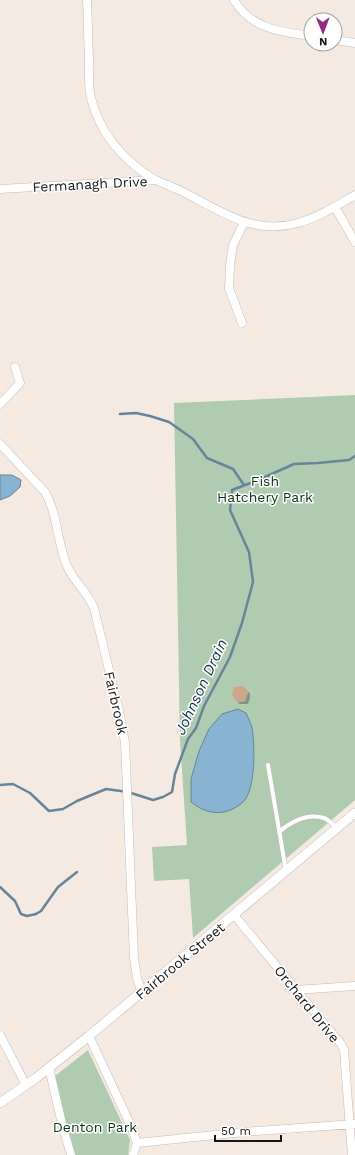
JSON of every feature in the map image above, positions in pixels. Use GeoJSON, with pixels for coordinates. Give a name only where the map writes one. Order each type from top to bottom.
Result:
{"type":"FeatureCollection","features":[{"type":"Feature","properties":{"kind":"street"},"geometry":{"type":"LineString","coordinates":[[87,0],[89,87],[95,110],[106,133],[122,154],[133,164],[156,180]]}},
{"type":"Feature","properties":{"kind":"street"},"geometry":{"type":"LineString","coordinates":[[234,0],[243,13],[262,26],[279,32],[303,35]]}},
{"type":"Feature","properties":{"kind":"street"},"geometry":{"type":"LineString","coordinates":[[343,41],[355,43]]}},
{"type":"Feature","properties":{"kind":"street","name":"Fermanagh Drive"},"geometry":{"type":"LineString","coordinates":[[0,189],[156,180],[180,190],[229,217],[244,223],[266,226],[288,225],[310,219],[355,195]]}},
{"type":"Feature","properties":{"kind":"street"},"geometry":{"type":"LineString","coordinates":[[335,207],[355,242]]}},
{"type":"Feature","properties":{"kind":"street"},"geometry":{"type":"LineString","coordinates":[[242,323],[229,288],[233,245],[244,223]]}},
{"type":"Feature","properties":{"kind":"street"},"geometry":{"type":"LineString","coordinates":[[0,404],[20,383],[15,367]]}},
{"type":"Feature","properties":{"kind":"street","name":"Fairbrook"},"geometry":{"type":"LineString","coordinates":[[0,444],[49,498],[68,568],[91,601],[119,711],[125,742],[134,958],[142,993]]}},
{"type":"Feature","properties":{"kind":"street","name":"Fairbrook Street"},"geometry":{"type":"LineString","coordinates":[[0,1103],[49,1068],[142,993],[355,813]]}},
{"type":"Feature","properties":{"kind":"street","name":"Orchard Drive"},"geometry":{"type":"LineString","coordinates":[[234,915],[341,1044],[344,1050],[352,1124],[352,1155]]}},
{"type":"Feature","properties":{"kind":"street"},"geometry":{"type":"LineString","coordinates":[[295,990],[355,986]]}},
{"type":"Feature","properties":{"kind":"street"},"geometry":{"type":"LineString","coordinates":[[0,1035],[26,1085]]}},
{"type":"Feature","properties":{"kind":"street"},"geometry":{"type":"LineString","coordinates":[[89,1036],[131,1126],[137,1143],[133,1155]]}},
{"type":"Feature","properties":{"kind":"street"},"geometry":{"type":"LineString","coordinates":[[49,1068],[71,1155]]}},
{"type":"Feature","properties":{"kind":"street"},"geometry":{"type":"LineString","coordinates":[[137,1143],[244,1132],[352,1124]]}},
{"type":"Feature","properties":{"kind":"lane"},"geometry":{"type":"LineString","coordinates":[[268,765],[286,871]]}},
{"type":"Feature","properties":{"kind":"lane"},"geometry":{"type":"LineString","coordinates":[[280,832],[290,823],[306,817],[325,818],[337,828]]}},
{"type":"Feature","properties":{"kind":"green space","name":"Fish Hatchery Park"},"geometry":{"type":"Polygon","coordinates":[[[355,395],[355,800],[193,938],[189,879],[154,881],[152,847],[187,845],[180,741],[174,403],[355,395]]]}},
{"type":"Feature","properties":{"kind":"green space","name":"Denton Park"},"geometry":{"type":"Polygon","coordinates":[[[88,1050],[130,1140],[128,1155],[76,1155],[71,1148],[55,1076],[88,1050]]]}},
{"type":"Feature","properties":{"kind":"water"},"geometry":{"type":"Polygon","coordinates":[[[0,475],[12,475],[21,480],[20,487],[10,496],[0,500],[0,475]]]}},
{"type":"Feature","properties":{"kind":"water"},"geometry":{"type":"Polygon","coordinates":[[[238,709],[246,713],[252,728],[254,766],[250,788],[243,802],[234,808],[219,812],[206,811],[191,802],[191,779],[199,751],[209,729],[222,714],[238,709]]]}},
{"type":"Feature","properties":{"kind":"building"},"geometry":{"type":"Polygon","coordinates":[[[243,686],[248,692],[245,701],[237,702],[232,695],[234,687],[243,686]]]}},
{"type":"Feature","properties":{"kind":"waterway"},"geometry":{"type":"LineString","coordinates":[[120,414],[136,413],[169,422],[193,439],[207,458],[233,469],[244,485]]}},
{"type":"Feature","properties":{"kind":"waterway","name":"Johnson Drain"},"geometry":{"type":"LineString","coordinates":[[0,785],[13,784],[30,793],[49,811],[63,809],[77,801],[106,789],[128,792],[153,800],[172,792],[175,774],[188,739],[196,728],[204,706],[230,657],[242,623],[253,582],[249,552],[230,510],[232,490],[294,464],[349,460],[355,456]]}},
{"type":"Feature","properties":{"kind":"waterway"},"geometry":{"type":"LineString","coordinates":[[0,887],[15,901],[21,914],[27,916],[41,911],[58,887],[77,872]]}}]}
